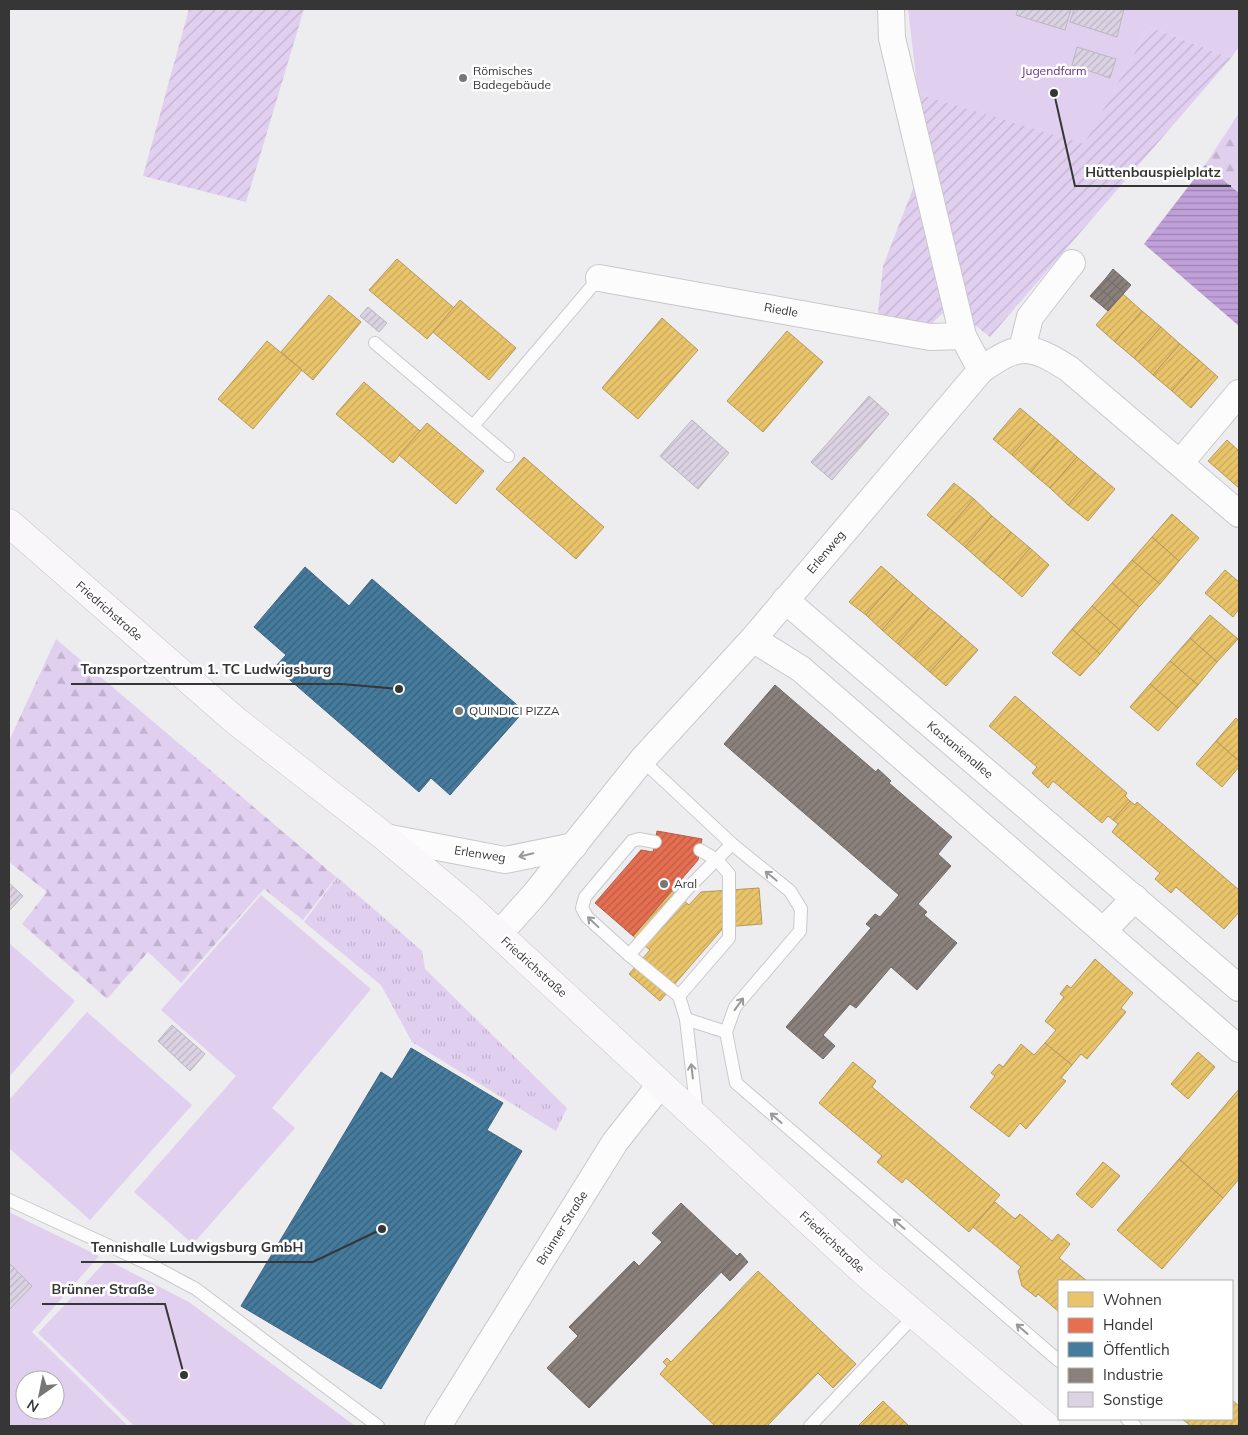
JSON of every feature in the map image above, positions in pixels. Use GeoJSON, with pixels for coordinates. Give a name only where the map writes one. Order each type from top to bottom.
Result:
{"type":"FeatureCollection","features":[{"type":"Feature","properties":{"kind":"main road","name":"Friedrichstraße"},"geometry":{"type":"LineString","coordinates":[[9,523],[236,721],[385,837],[499,934],[862,1270],[1046,1426]]}},
{"type":"Feature","properties":{"kind":"street"},"geometry":{"type":"LineString","coordinates":[[891,9],[892,38],[963,336],[981,370]]}},
{"type":"Feature","properties":{"kind":"street"},"geometry":{"type":"LineString","coordinates":[[1072,263],[1030,317],[1022,349],[1051,358],[1069,369],[1239,514]]}},
{"type":"Feature","properties":{"kind":"street","name":"Riedle"},"geometry":{"type":"LineString","coordinates":[[599,278],[930,337],[963,336]]}},
{"type":"Feature","properties":{"kind":"street","name":"Erlenweg"},"geometry":{"type":"LineString","coordinates":[[499,934],[574,846],[642,760],[753,640],[981,370],[1004,353],[1022,349]]}},
{"type":"Feature","properties":{"kind":"street"},"geometry":{"type":"LineString","coordinates":[[1180,463],[1239,393]]}},
{"type":"Feature","properties":{"kind":"street","name":"Kastanienallee"},"geometry":{"type":"LineString","coordinates":[[785,600],[1239,988]]}},
{"type":"Feature","properties":{"kind":"street"},"geometry":{"type":"LineString","coordinates":[[753,640],[801,668],[1239,1049]]}},
{"type":"Feature","properties":{"kind":"street","name":"Erlenweg"},"geometry":{"type":"LineString","coordinates":[[385,837],[505,860],[574,846]]}},
{"type":"Feature","properties":{"kind":"street"},"geometry":{"type":"LineString","coordinates":[[1104,930],[1135,898]]}},
{"type":"Feature","properties":{"kind":"street","name":"Brünner Straße"},"geometry":{"type":"LineString","coordinates":[[449,1421],[616,1142],[660,1085]]}},
{"type":"Feature","properties":{"kind":"lane"},"geometry":{"type":"LineString","coordinates":[[473,426],[599,278]]}},
{"type":"Feature","properties":{"kind":"lane"},"geometry":{"type":"LineString","coordinates":[[375,343],[508,456]]}},
{"type":"Feature","properties":{"kind":"lane"},"geometry":{"type":"LineString","coordinates":[[642,760],[732,844],[790,891],[801,909],[800,931],[735,1007],[726,1032],[736,1083],[1058,1360]]}},
{"type":"Feature","properties":{"kind":"lane"},"geometry":{"type":"LineString","coordinates":[[655,842],[639,839],[632,841],[585,897],[582,908],[587,917],[679,996],[686,1019],[698,1119]]}},
{"type":"Feature","properties":{"kind":"lane"},"geometry":{"type":"LineString","coordinates":[[629,955],[732,844]]}},
{"type":"Feature","properties":{"kind":"lane"},"geometry":{"type":"LineString","coordinates":[[679,996],[730,938],[729,874],[717,860],[700,850]]}},
{"type":"Feature","properties":{"kind":"lane"},"geometry":{"type":"LineString","coordinates":[[686,1019],[726,1032]]}},
{"type":"Feature","properties":{"kind":"lane"},"geometry":{"type":"LineString","coordinates":[[9,1200],[153,1266],[196,1289],[378,1426]]}},
{"type":"Feature","properties":{"kind":"lane"},"geometry":{"type":"LineString","coordinates":[[810,1426],[915,1315]]}},
{"type":"Feature","properties":{"kind":"green space"},"geometry":{"type":"Polygon","coordinates":[[[189,9],[304,9],[246,202],[143,176],[189,9]]]}},
{"type":"Feature","properties":{"kind":"green space","name":"Jugendfarm"},"geometry":{"type":"Polygon","coordinates":[[[908,9],[1239,9],[1239,47],[1231,58],[1149,27],[1084,145],[918,94],[908,9]]]}},
{"type":"Feature","properties":{"kind":"green space"},"geometry":{"type":"Polygon","coordinates":[[[1149,27],[1231,58],[990,337],[967,319],[918,94],[1084,144],[1149,27]]]}},
{"type":"Feature","properties":{"kind":"green space"},"geometry":{"type":"Polygon","coordinates":[[[1239,113],[1239,193],[1205,165],[1239,113]]]}},
{"type":"Feature","properties":{"kind":"green space"},"geometry":{"type":"Polygon","coordinates":[[[914,186],[946,310],[925,330],[877,322],[883,266],[914,186]]]}},
{"type":"Feature","properties":{"kind":"green space"},"geometry":{"type":"Polygon","coordinates":[[[56,639],[336,877],[303,920],[264,889],[181,983],[148,952],[107,999],[22,924],[47,892],[9,862],[9,741],[56,639]]]}},
{"type":"Feature","properties":{"kind":"green space"},"geometry":{"type":"Polygon","coordinates":[[[337,877],[422,951],[425,969],[567,1108],[556,1131],[412,1042],[381,985],[304,922],[337,877]]]}},
{"type":"Feature","properties":{"kind":"green space"},"geometry":{"type":"Polygon","coordinates":[[[261,895],[371,989],[272,1108],[295,1128],[193,1244],[134,1192],[236,1076],[161,1010],[261,895]]]}},
{"type":"Feature","properties":{"kind":"green space"},"geometry":{"type":"Polygon","coordinates":[[[9,943],[75,1001],[9,1077],[9,943]]]}},
{"type":"Feature","properties":{"kind":"green space"},"geometry":{"type":"Polygon","coordinates":[[[87,1012],[192,1105],[90,1220],[9,1148],[9,1100],[87,1012]]]}},
{"type":"Feature","properties":{"kind":"green space"},"geometry":{"type":"Polygon","coordinates":[[[9,1212],[99,1256],[32,1332],[128,1426],[9,1426],[9,1212]]]}},
{"type":"Feature","properties":{"kind":"green space"},"geometry":{"type":"Polygon","coordinates":[[[107,1260],[189,1302],[355,1426],[134,1426],[38,1333],[107,1260]]]}},
{"type":"Feature","properties":{"kind":"shaded area"},"geometry":{"type":"Polygon","coordinates":[[[1205,165],[1239,193],[1239,326],[1144,244],[1205,165]]]}},
{"type":"Feature","properties":{"kind":"building: Wohnen"},"geometry":{"type":"Polygon","coordinates":[[[397,259],[454,308],[427,339],[369,290],[397,259]]]}},
{"type":"Feature","properties":{"kind":"building: Wohnen"},"geometry":{"type":"Polygon","coordinates":[[[1123,294],[1142,311],[1115,342],[1096,325],[1123,294]]]}},
{"type":"Feature","properties":{"kind":"building: Wohnen"},"geometry":{"type":"Polygon","coordinates":[[[329,295],[361,322],[313,380],[281,352],[329,295]]]}},
{"type":"Feature","properties":{"kind":"building: Wohnen"},"geometry":{"type":"Polygon","coordinates":[[[460,300],[516,348],[489,380],[433,332],[460,300]]]}},
{"type":"Feature","properties":{"kind":"building: Wohnen"},"geometry":{"type":"Polygon","coordinates":[[[1142,311],[1161,327],[1134,358],[1115,342],[1142,311]]]}},
{"type":"Feature","properties":{"kind":"building: Wohnen"},"geometry":{"type":"Polygon","coordinates":[[[662,318],[698,350],[638,419],[602,388],[662,318]]]}},
{"type":"Feature","properties":{"kind":"building: Wohnen"},"geometry":{"type":"Polygon","coordinates":[[[1161,327],[1180,344],[1153,375],[1134,358],[1161,327]]]}},
{"type":"Feature","properties":{"kind":"building: Wohnen"},"geometry":{"type":"Polygon","coordinates":[[[787,331],[823,362],[763,432],[727,401],[787,331]]]}},
{"type":"Feature","properties":{"kind":"building: Wohnen"},"geometry":{"type":"Polygon","coordinates":[[[267,341],[302,370],[253,429],[218,399],[267,341]]]}},
{"type":"Feature","properties":{"kind":"building: Wohnen"},"geometry":{"type":"Polygon","coordinates":[[[1180,344],[1199,360],[1172,391],[1153,375],[1180,344]]]}},
{"type":"Feature","properties":{"kind":"building: Wohnen"},"geometry":{"type":"Polygon","coordinates":[[[1199,360],[1218,377],[1191,408],[1172,391],[1199,360]]]}},
{"type":"Feature","properties":{"kind":"building: Wohnen"},"geometry":{"type":"Polygon","coordinates":[[[364,382],[420,431],[393,463],[336,414],[364,382]]]}},
{"type":"Feature","properties":{"kind":"building: Wohnen"},"geometry":{"type":"Polygon","coordinates":[[[1020,408],[1039,424],[1012,455],[993,439],[1020,408]]]}},
{"type":"Feature","properties":{"kind":"building: Wohnen"},"geometry":{"type":"Polygon","coordinates":[[[427,423],[484,471],[456,504],[399,455],[427,423]]]}},
{"type":"Feature","properties":{"kind":"building: Wohnen"},"geometry":{"type":"Polygon","coordinates":[[[1039,424],[1058,440],[1031,472],[1012,455],[1039,424]]]}},
{"type":"Feature","properties":{"kind":"building: Wohnen"},"geometry":{"type":"Polygon","coordinates":[[[1058,440],[1077,457],[1050,488],[1031,472],[1058,440]]]}},
{"type":"Feature","properties":{"kind":"building: Wohnen"},"geometry":{"type":"Polygon","coordinates":[[[1227,440],[1239,451],[1239,488],[1208,461],[1227,440]]]}},
{"type":"Feature","properties":{"kind":"building: Wohnen"},"geometry":{"type":"Polygon","coordinates":[[[524,457],[604,527],[576,559],[496,489],[524,457]]]}},
{"type":"Feature","properties":{"kind":"building: Wohnen"},"geometry":{"type":"Polygon","coordinates":[[[1077,457],[1096,473],[1068,505],[1050,488],[1077,457]]]}},
{"type":"Feature","properties":{"kind":"building: Wohnen"},"geometry":{"type":"Polygon","coordinates":[[[1096,473],[1115,489],[1088,521],[1068,505],[1096,473]]]}},
{"type":"Feature","properties":{"kind":"building: Wohnen"},"geometry":{"type":"Polygon","coordinates":[[[954,483],[974,499],[946,531],[927,515],[954,483]]]}},
{"type":"Feature","properties":{"kind":"building: Wohnen"},"geometry":{"type":"Polygon","coordinates":[[[974,499],[992,516],[965,547],[946,531],[974,499]]]}},
{"type":"Feature","properties":{"kind":"building: Wohnen"},"geometry":{"type":"Polygon","coordinates":[[[1172,514],[1199,538],[1179,561],[1152,537],[1172,514]]]}},
{"type":"Feature","properties":{"kind":"building: Wohnen"},"geometry":{"type":"Polygon","coordinates":[[[992,516],[1011,532],[984,564],[965,547],[992,516]]]}},
{"type":"Feature","properties":{"kind":"building: Wohnen"},"geometry":{"type":"Polygon","coordinates":[[[1011,532],[1030,548],[1003,580],[984,564],[1011,532]]]}},
{"type":"Feature","properties":{"kind":"building: Wohnen"},"geometry":{"type":"Polygon","coordinates":[[[1152,537],[1179,561],[1160,584],[1132,560],[1152,537]]]}},
{"type":"Feature","properties":{"kind":"building: Wohnen"},"geometry":{"type":"Polygon","coordinates":[[[1030,548],[1049,565],[1022,597],[1003,580],[1030,548]]]}},
{"type":"Feature","properties":{"kind":"building: Wohnen"},"geometry":{"type":"Polygon","coordinates":[[[1132,560],[1160,584],[1139,607],[1112,583],[1132,560]]]}},
{"type":"Feature","properties":{"kind":"building: Wohnen"},"geometry":{"type":"Polygon","coordinates":[[[881,566],[897,580],[866,615],[849,602],[881,566]]]}},
{"type":"Feature","properties":{"kind":"building: Wohnen"},"geometry":{"type":"Polygon","coordinates":[[[1225,570],[1239,582],[1239,609],[1233,617],[1205,593],[1225,570]]]}},
{"type":"Feature","properties":{"kind":"building: Wohnen"},"geometry":{"type":"Polygon","coordinates":[[[897,580],[913,594],[882,630],[866,615],[897,580]]]}},
{"type":"Feature","properties":{"kind":"building: Wohnen"},"geometry":{"type":"Polygon","coordinates":[[[1112,583],[1139,607],[1120,630],[1092,606],[1112,583]]]}},
{"type":"Feature","properties":{"kind":"building: Wohnen"},"geometry":{"type":"Polygon","coordinates":[[[913,594],[929,608],[898,644],[882,630],[913,594]]]}},
{"type":"Feature","properties":{"kind":"building: Wohnen"},"geometry":{"type":"Polygon","coordinates":[[[1092,606],[1120,630],[1100,654],[1072,629],[1092,606]]]}},
{"type":"Feature","properties":{"kind":"building: Wohnen"},"geometry":{"type":"Polygon","coordinates":[[[929,608],[946,622],[914,658],[898,644],[929,608]]]}},
{"type":"Feature","properties":{"kind":"building: Wohnen"},"geometry":{"type":"Polygon","coordinates":[[[1210,615],[1238,639],[1217,662],[1190,638],[1210,615]]]}},
{"type":"Feature","properties":{"kind":"building: Wohnen"},"geometry":{"type":"Polygon","coordinates":[[[946,622],[962,636],[930,672],[914,658],[946,622]]]}},
{"type":"Feature","properties":{"kind":"building: Wohnen"},"geometry":{"type":"Polygon","coordinates":[[[1072,629],[1100,654],[1080,676],[1052,653],[1072,629]]]}},
{"type":"Feature","properties":{"kind":"building: Wohnen"},"geometry":{"type":"Polygon","coordinates":[[[962,636],[978,650],[946,686],[930,672],[962,636]]]}},
{"type":"Feature","properties":{"kind":"building: Wohnen"},"geometry":{"type":"Polygon","coordinates":[[[1190,638],[1217,662],[1198,685],[1170,661],[1190,638]]]}},
{"type":"Feature","properties":{"kind":"building: Wohnen"},"geometry":{"type":"Polygon","coordinates":[[[1170,661],[1198,685],[1178,708],[1150,684],[1170,661]]]}},
{"type":"Feature","properties":{"kind":"building: Wohnen"},"geometry":{"type":"Polygon","coordinates":[[[1150,684],[1178,708],[1158,731],[1130,707],[1150,684]]]}},
{"type":"Feature","properties":{"kind":"building: Wohnen"},"geometry":{"type":"Polygon","coordinates":[[[1015,696],[1127,793],[1125,796],[1130,801],[1113,820],[1108,816],[1102,823],[1053,781],[1048,788],[1032,773],[1037,767],[989,726],[1015,696]]]}},
{"type":"Feature","properties":{"kind":"building: Wohnen"},"geometry":{"type":"Polygon","coordinates":[[[1236,718],[1239,721],[1239,761],[1216,741],[1236,718]]]}},
{"type":"Feature","properties":{"kind":"building: Wohnen"},"geometry":{"type":"Polygon","coordinates":[[[1216,741],[1239,761],[1239,767],[1222,787],[1196,764],[1216,741]]]}},
{"type":"Feature","properties":{"kind":"building: Wohnen"},"geometry":{"type":"Polygon","coordinates":[[[1130,801],[1135,805],[1137,802],[1239,890],[1239,912],[1224,929],[1176,887],[1171,893],[1155,879],[1160,873],[1112,832],[1118,824],[1113,820],[1130,801]]]}},
{"type":"Feature","properties":{"kind":"building: Wohnen"},"geometry":{"type":"Polygon","coordinates":[[[759,888],[762,924],[724,927],[660,1001],[629,974],[650,950],[633,936],[672,891],[689,905],[701,892],[759,888]]]}},
{"type":"Feature","properties":{"kind":"building: Wohnen"},"geometry":{"type":"Polygon","coordinates":[[[1095,959],[1133,993],[1121,1008],[1126,1012],[1087,1059],[1081,1054],[1072,1065],[1045,1043],[1056,1030],[1045,1021],[1064,997],[1060,994],[1067,985],[1071,988],[1095,959]]]}},
{"type":"Feature","properties":{"kind":"building: Wohnen"},"geometry":{"type":"Polygon","coordinates":[[[1045,1043],[1072,1065],[1061,1078],[1066,1081],[1026,1129],[1020,1123],[1009,1137],[970,1107],[995,1076],[991,1073],[999,1064],[1003,1067],[1021,1044],[1034,1055],[1045,1043]]]}},
{"type":"Feature","properties":{"kind":"building: Wohnen"},"geometry":{"type":"Polygon","coordinates":[[[1198,1052],[1215,1067],[1188,1099],[1171,1084],[1198,1052]]]}},
{"type":"Feature","properties":{"kind":"building: Wohnen"},"geometry":{"type":"Polygon","coordinates":[[[853,1062],[876,1081],[872,1087],[1000,1195],[969,1232],[906,1178],[902,1183],[877,1162],[882,1156],[819,1103],[853,1062]]]}},
{"type":"Feature","properties":{"kind":"building: Wohnen"},"geometry":{"type":"Polygon","coordinates":[[[1239,1089],[1239,1179],[1223,1198],[1179,1159],[1239,1089]]]}},
{"type":"Feature","properties":{"kind":"building: Wohnen"},"geometry":{"type":"Polygon","coordinates":[[[1179,1159],[1223,1198],[1162,1269],[1117,1230],[1179,1159]]]}},
{"type":"Feature","properties":{"kind":"building: Wohnen"},"geometry":{"type":"Polygon","coordinates":[[[1103,1162],[1120,1176],[1092,1208],[1076,1194],[1103,1162]]]}},
{"type":"Feature","properties":{"kind":"building: Wohnen"},"geometry":{"type":"Polygon","coordinates":[[[995,1202],[1015,1219],[1020,1214],[1052,1241],[1058,1234],[1070,1244],[1059,1258],[1086,1280],[1058,1280],[1058,1311],[1038,1294],[1036,1297],[1022,1286],[1018,1271],[1021,1267],[973,1227],[995,1202]]]}},
{"type":"Feature","properties":{"kind":"building: Wohnen"},"geometry":{"type":"Polygon","coordinates":[[[758,1271],[856,1364],[833,1388],[818,1373],[767,1426],[715,1426],[660,1374],[667,1366],[663,1362],[667,1358],[671,1362],[758,1271]]]}},
{"type":"Feature","properties":{"kind":"building: Wohnen"},"geometry":{"type":"Polygon","coordinates":[[[883,1401],[909,1426],[858,1426],[883,1401]]]}},
{"type":"Feature","properties":{"kind":"building: Wohnen"},"geometry":{"type":"Polygon","coordinates":[[[1233,1401],[1239,1406],[1239,1426],[1191,1426],[1183,1420],[1233,1420],[1233,1401]]]}},
{"type":"Feature","properties":{"kind":"building: Handel"},"geometry":{"type":"Polygon","coordinates":[[[657,831],[702,839],[698,860],[633,936],[595,903],[641,850],[653,852],[657,831]]]}},
{"type":"Feature","properties":{"kind":"building: Öffentlich"},"geometry":{"type":"Polygon","coordinates":[[[305,567],[349,606],[372,579],[524,711],[450,795],[431,778],[419,792],[275,667],[286,655],[254,627],[305,567]]]}},
{"type":"Feature","properties":{"kind":"building: Öffentlich"},"geometry":{"type":"Polygon","coordinates":[[[411,1048],[503,1103],[487,1130],[522,1151],[381,1389],[241,1306],[381,1072],[392,1079],[411,1048]]]}},
{"type":"Feature","properties":{"kind":"building: Industrie"},"geometry":{"type":"Polygon","coordinates":[[[1113,269],[1131,285],[1124,293],[1106,278],[1113,269]]]}},
{"type":"Feature","properties":{"kind":"building: Industrie"},"geometry":{"type":"Polygon","coordinates":[[[1106,278],[1124,293],[1116,302],[1098,287],[1106,278]]]}},
{"type":"Feature","properties":{"kind":"building: Industrie"},"geometry":{"type":"Polygon","coordinates":[[[1098,287],[1116,302],[1108,311],[1090,296],[1098,287]]]}},
{"type":"Feature","properties":{"kind":"building: Industrie"},"geometry":{"type":"Polygon","coordinates":[[[775,685],[876,772],[878,769],[891,781],[889,783],[952,837],[938,854],[951,866],[918,904],[927,912],[924,915],[957,943],[917,990],[891,967],[856,1008],[850,1004],[823,1035],[835,1046],[823,1059],[786,1027],[871,928],[866,924],[875,914],[880,917],[899,895],[724,744],[775,685]]]}},
{"type":"Feature","properties":{"kind":"building: Industrie"},"geometry":{"type":"Polygon","coordinates":[[[681,1203],[737,1256],[589,1408],[547,1368],[578,1336],[569,1327],[634,1261],[639,1266],[662,1242],[652,1233],[681,1203]]]}},
{"type":"Feature","properties":{"kind":"building: Industrie"},"geometry":{"type":"Polygon","coordinates":[[[740,1253],[748,1262],[730,1281],[721,1272],[740,1253]]]}},
{"type":"Feature","properties":{"kind":"building: Sonstige"},"geometry":{"type":"Polygon","coordinates":[[[1018,9],[1071,9],[1065,30],[1016,15],[1018,9]]]}},
{"type":"Feature","properties":{"kind":"building: Sonstige"},"geometry":{"type":"Polygon","coordinates":[[[1074,9],[1124,9],[1117,37],[1070,22],[1074,9]]]}},
{"type":"Feature","properties":{"kind":"building: Sonstige"},"geometry":{"type":"Polygon","coordinates":[[[1077,47],[1116,59],[1110,78],[1072,65],[1077,47]]]}},
{"type":"Feature","properties":{"kind":"building: Sonstige"},"geometry":{"type":"Polygon","coordinates":[[[368,307],[387,323],[379,332],[360,316],[368,307]]]}},
{"type":"Feature","properties":{"kind":"building: Sonstige"},"geometry":{"type":"Polygon","coordinates":[[[869,396],[889,414],[832,480],[811,462],[869,396]]]}},
{"type":"Feature","properties":{"kind":"building: Sonstige"},"geometry":{"type":"Polygon","coordinates":[[[692,420],[729,453],[698,489],[660,456],[692,420]]]}},
{"type":"Feature","properties":{"kind":"building: Sonstige"},"geometry":{"type":"Polygon","coordinates":[[[9,883],[23,896],[10,910],[9,909],[9,883]]]}},
{"type":"Feature","properties":{"kind":"building: Sonstige"},"geometry":{"type":"Polygon","coordinates":[[[172,1025],[205,1054],[190,1071],[158,1041],[172,1025]]]}},
{"type":"Feature","properties":{"kind":"building: Sonstige"},"geometry":{"type":"Polygon","coordinates":[[[9,1263],[32,1286],[9,1310],[9,1263]]]}},
{"type":"Feature","properties":{"kind":"place","name":"Römisches Badegebäude"},"geometry":{"type":"Point","coordinates":[463,78]}},
{"type":"Feature","properties":{"kind":"place","name":"Hüttenbauspielplatz"},"geometry":{"type":"Point","coordinates":[1054,93]}},
{"type":"Feature","properties":{"kind":"place","name":"Tanzsportzentrum 1. TC Ludwigsburg"},"geometry":{"type":"Point","coordinates":[399,689]}},
{"type":"Feature","properties":{"kind":"place","name":"QUINDICI PIZZA"},"geometry":{"type":"Point","coordinates":[459,711]}},
{"type":"Feature","properties":{"kind":"place","name":"Aral"},"geometry":{"type":"Point","coordinates":[664,884]}},
{"type":"Feature","properties":{"kind":"place","name":"Tennishalle Ludwigsburg GmbH"},"geometry":{"type":"Point","coordinates":[382,1229]}},
{"type":"Feature","properties":{"kind":"place","name":"Brünner Straße"},"geometry":{"type":"Point","coordinates":[184,1375]}}]}
